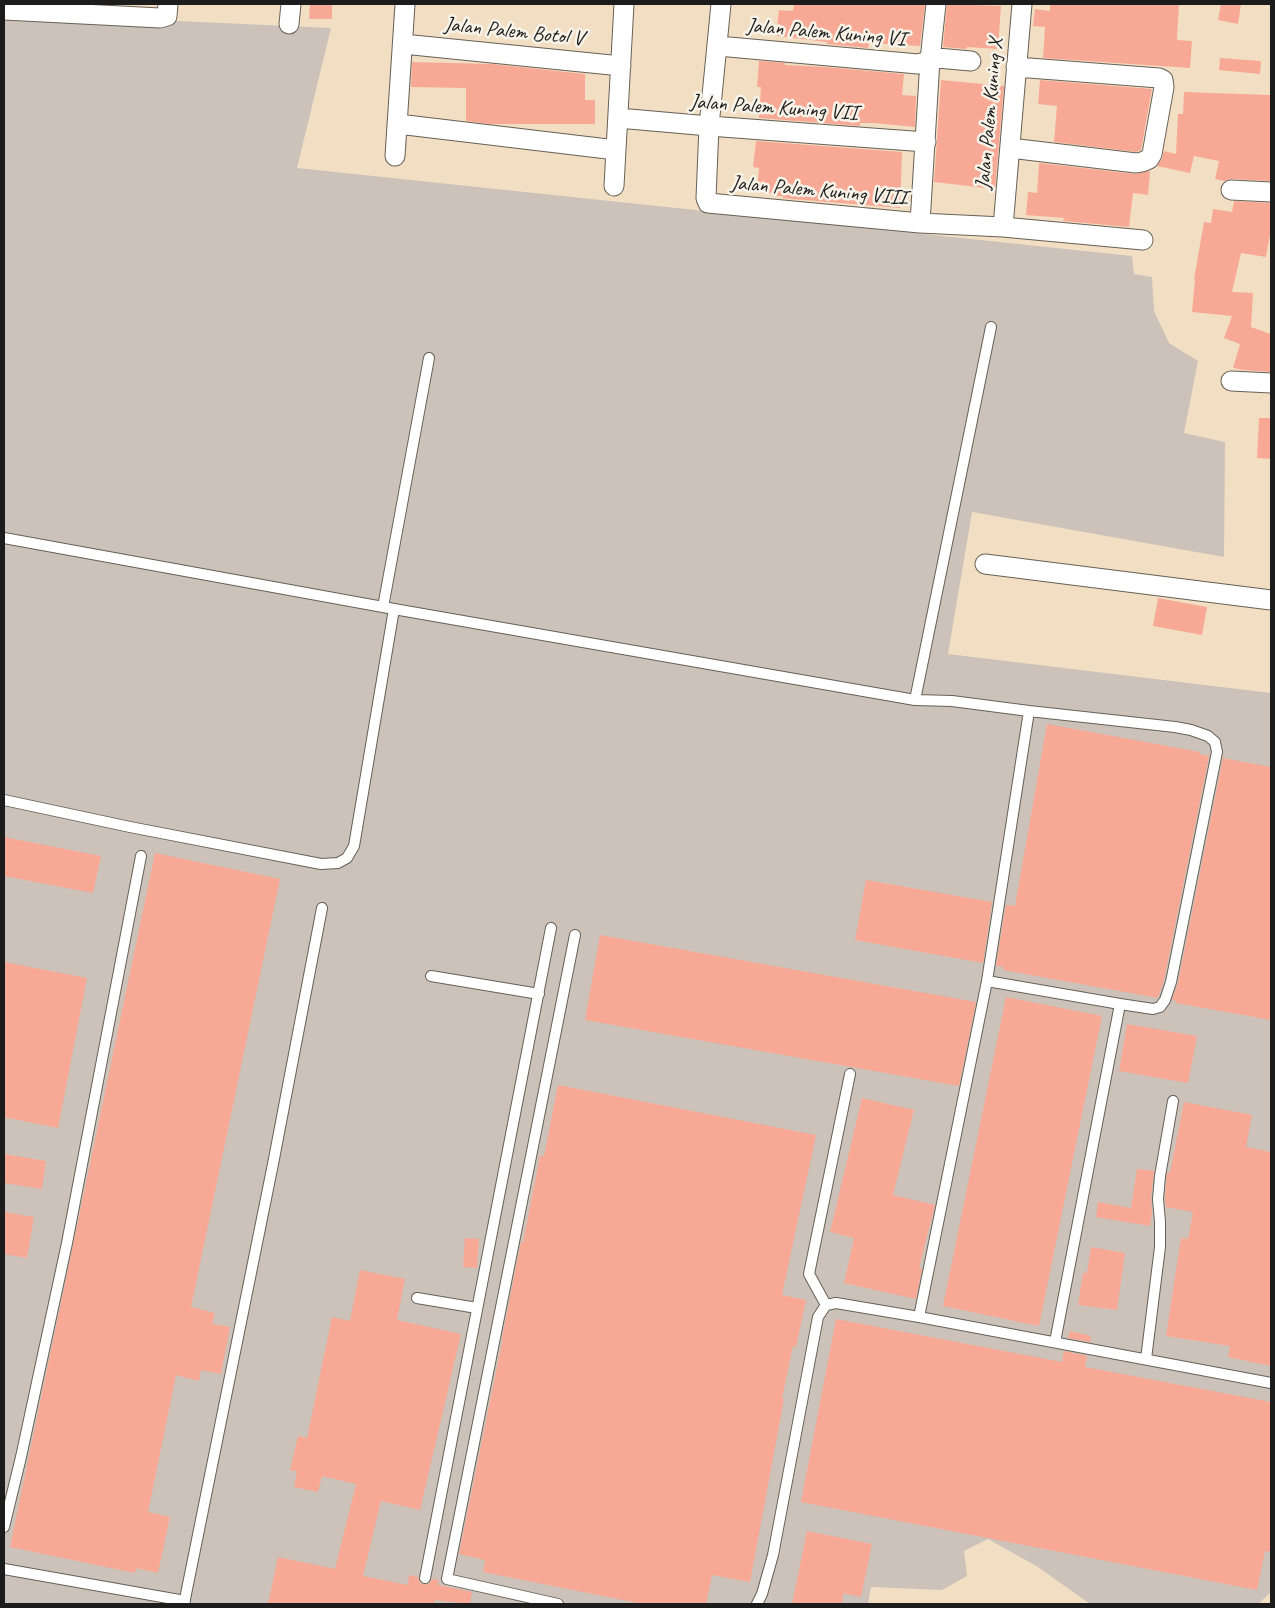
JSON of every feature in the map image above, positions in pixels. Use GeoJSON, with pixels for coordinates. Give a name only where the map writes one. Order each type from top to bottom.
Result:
{"type":"FeatureCollection","features":[{"type":"Feature","properties":{"kind":"street"},"geometry":{"type":"LineString","coordinates":[[4,10],[160,18],[167,16],[168,4]]}},
{"type":"Feature","properties":{"kind":"street"},"geometry":{"type":"LineString","coordinates":[[289,24],[291,4]]}},
{"type":"Feature","properties":{"kind":"street"},"geometry":{"type":"LineString","coordinates":[[396,156],[405,4]]}},
{"type":"Feature","properties":{"kind":"street"},"geometry":{"type":"LineString","coordinates":[[614,186],[624,4]]}},
{"type":"Feature","properties":{"kind":"street"},"geometry":{"type":"LineString","coordinates":[[710,126],[721,4]]}},
{"type":"Feature","properties":{"kind":"street"},"geometry":{"type":"LineString","coordinates":[[920,223],[930,60],[936,4]]}},
{"type":"Feature","properties":{"kind":"street","name":"Jalan Palem Kuning X"},"geometry":{"type":"LineString","coordinates":[[1002,227],[1022,4]]}},
{"type":"Feature","properties":{"kind":"street","name":"Jalan Palem Botol V"},"geometry":{"type":"LineString","coordinates":[[403,44],[621,66]]}},
{"type":"Feature","properties":{"kind":"street","name":"Jalan Palem Kuning VI"},"geometry":{"type":"LineString","coordinates":[[718,46],[918,64],[945,58],[971,61]]}},
{"type":"Feature","properties":{"kind":"street"},"geometry":{"type":"LineString","coordinates":[[1010,148],[1136,163],[1142,162],[1152,154],[1164,88],[1163,80],[1159,78],[1016,67]]}},
{"type":"Feature","properties":{"kind":"street","name":"Jalan Palem Kuning VII"},"geometry":{"type":"LineString","coordinates":[[618,118],[926,142]]}},
{"type":"Feature","properties":{"kind":"street"},"geometry":{"type":"LineString","coordinates":[[398,124],[616,150]]}},
{"type":"Feature","properties":{"kind":"street","name":"Jalan Palem Kuning VIII"},"geometry":{"type":"LineString","coordinates":[[710,126],[706,198],[708,203],[920,223],[1002,227],[1143,240]]}},
{"type":"Feature","properties":{"kind":"street"},"geometry":{"type":"LineString","coordinates":[[1231,190],[1271,192]]}},
{"type":"Feature","properties":{"kind":"street"},"geometry":{"type":"LineString","coordinates":[[1231,381],[1271,383]]}},
{"type":"Feature","properties":{"kind":"street"},"geometry":{"type":"LineString","coordinates":[[985,564],[1271,600]]}},
{"type":"Feature","properties":{"kind":"lane"},"geometry":{"type":"LineString","coordinates":[[915,700],[991,327]]}},
{"type":"Feature","properties":{"kind":"lane"},"geometry":{"type":"LineString","coordinates":[[383,607],[429,358]]}},
{"type":"Feature","properties":{"kind":"lane"},"geometry":{"type":"LineString","coordinates":[[4,538],[394,609],[915,700],[952,701],[1175,727],[1208,736],[1215,742],[1217,752],[1169,991],[1160,1007],[1153,1009],[987,981]]}},
{"type":"Feature","properties":{"kind":"lane"},"geometry":{"type":"LineString","coordinates":[[4,800],[130,827],[321,864],[338,863],[347,858],[354,846],[394,609]]}},
{"type":"Feature","properties":{"kind":"lane"},"geometry":{"type":"LineString","coordinates":[[919,1317],[987,981],[1029,711]]}},
{"type":"Feature","properties":{"kind":"lane"},"geometry":{"type":"LineString","coordinates":[[4,1527],[67,1243],[142,856]]}},
{"type":"Feature","properties":{"kind":"lane"},"geometry":{"type":"LineString","coordinates":[[4,1569],[184,1603],[272,1174],[322,908]]}},
{"type":"Feature","properties":{"kind":"lane"},"geometry":{"type":"LineString","coordinates":[[424,1578],[551,928]]}},
{"type":"Feature","properties":{"kind":"lane"},"geometry":{"type":"LineString","coordinates":[[558,1604],[447,1579],[575,935]]}},
{"type":"Feature","properties":{"kind":"lane"},"geometry":{"type":"LineString","coordinates":[[431,976],[539,994]]}},
{"type":"Feature","properties":{"kind":"lane"},"geometry":{"type":"LineString","coordinates":[[1055,1342],[1120,1004]]}},
{"type":"Feature","properties":{"kind":"lane"},"geometry":{"type":"LineString","coordinates":[[826,1305],[809,1274],[850,1074]]}},
{"type":"Feature","properties":{"kind":"lane"},"geometry":{"type":"LineString","coordinates":[[1146,1359],[1160,1248],[1158,1199],[1160,1176],[1173,1101]]}},
{"type":"Feature","properties":{"kind":"lane"},"geometry":{"type":"LineString","coordinates":[[417,1298],[478,1308]]}},
{"type":"Feature","properties":{"kind":"lane"},"geometry":{"type":"LineString","coordinates":[[757,1604],[762,1594],[773,1555],[818,1317],[826,1305],[836,1303],[919,1317],[1271,1383]]}},
{"type":"Feature","properties":{"kind":"shaded area"},"geometry":{"type":"Polygon","coordinates":[[[4,13],[331,28],[297,168],[1132,256],[1134,274],[1152,277],[1154,311],[1169,343],[1198,361],[1184,433],[1225,442],[1224,557],[972,512],[948,654],[1271,693],[1271,1592],[1258,1604],[1090,1604],[1038,1567],[988,1539],[964,1551],[967,1576],[942,1590],[871,1587],[868,1604],[4,1604],[4,13]]]}},
{"type":"Feature","properties":{"kind":"building"},"geometry":{"type":"Polygon","coordinates":[[[310,4],[332,4],[332,19],[309,19],[310,4]]]}},
{"type":"Feature","properties":{"kind":"building"},"geometry":{"type":"Polygon","coordinates":[[[794,4],[925,4],[920,46],[869,43],[868,48],[776,36],[779,10],[793,11],[794,4]]]}},
{"type":"Feature","properties":{"kind":"building"},"geometry":{"type":"Polygon","coordinates":[[[947,4],[1001,6],[998,49],[943,47],[947,4]]]}},
{"type":"Feature","properties":{"kind":"building"},"geometry":{"type":"Polygon","coordinates":[[[1050,4],[1179,4],[1177,40],[1192,41],[1190,68],[1043,58],[1045,27],[1033,26],[1035,9],[1050,11],[1050,4]]]}},
{"type":"Feature","properties":{"kind":"building"},"geometry":{"type":"Polygon","coordinates":[[[1221,4],[1241,4],[1238,24],[1218,20],[1221,4]]]}},
{"type":"Feature","properties":{"kind":"building"},"geometry":{"type":"Polygon","coordinates":[[[1220,58],[1261,61],[1260,74],[1219,70],[1220,58]]]}},
{"type":"Feature","properties":{"kind":"building"},"geometry":{"type":"Polygon","coordinates":[[[759,61],[785,63],[785,65],[904,74],[902,95],[916,96],[915,127],[874,123],[860,123],[860,126],[759,118],[761,87],[757,87],[759,61]]]}},
{"type":"Feature","properties":{"kind":"building"},"geometry":{"type":"Polygon","coordinates":[[[412,62],[492,64],[585,74],[585,100],[595,100],[595,124],[489,124],[466,121],[466,88],[411,87],[412,62]]]}},
{"type":"Feature","properties":{"kind":"building"},"geometry":{"type":"Polygon","coordinates":[[[941,80],[1004,86],[995,189],[934,182],[941,80]]]}},
{"type":"Feature","properties":{"kind":"building"},"geometry":{"type":"Polygon","coordinates":[[[1040,80],[1152,89],[1141,150],[1136,152],[1054,142],[1057,106],[1038,104],[1040,80]]]}},
{"type":"Feature","properties":{"kind":"building"},"geometry":{"type":"Polygon","coordinates":[[[1184,92],[1271,95],[1271,181],[1232,179],[1225,181],[1215,179],[1219,161],[1194,156],[1190,173],[1157,166],[1162,159],[1164,151],[1176,154],[1178,114],[1183,114],[1184,92]]]}},
{"type":"Feature","properties":{"kind":"building"},"geometry":{"type":"Polygon","coordinates":[[[756,141],[902,152],[900,208],[783,198],[783,196],[772,196],[772,193],[757,192],[759,168],[753,167],[756,141]]]}},
{"type":"Feature","properties":{"kind":"building"},"geometry":{"type":"Polygon","coordinates":[[[1039,163],[1135,174],[1150,171],[1148,195],[1133,193],[1129,227],[1063,221],[1064,218],[1026,215],[1028,192],[1037,193],[1039,163]]]}},
{"type":"Feature","properties":{"kind":"building"},"geometry":{"type":"Polygon","coordinates":[[[1234,201],[1271,203],[1271,229],[1266,257],[1241,253],[1232,292],[1253,293],[1251,327],[1271,334],[1270,372],[1233,368],[1240,344],[1224,338],[1232,316],[1192,312],[1194,279],[1204,222],[1211,223],[1213,209],[1232,212],[1234,201]]]}},
{"type":"Feature","properties":{"kind":"building"},"geometry":{"type":"Polygon","coordinates":[[[1259,418],[1271,418],[1271,459],[1257,458],[1259,418]]]}},
{"type":"Feature","properties":{"kind":"building"},"geometry":{"type":"Polygon","coordinates":[[[1158,598],[1207,607],[1202,635],[1153,626],[1158,598]]]}},
{"type":"Feature","properties":{"kind":"building"},"geometry":{"type":"Polygon","coordinates":[[[1047,724],[1200,752],[1200,754],[1209,756],[1164,980],[1158,998],[1003,970],[1004,967],[996,966],[1006,905],[1015,906],[1047,724]]]}},
{"type":"Feature","properties":{"kind":"building"},"geometry":{"type":"Polygon","coordinates":[[[1223,758],[1271,767],[1271,1020],[1176,1003],[1176,1001],[1172,1000],[1178,983],[1223,758]]]}},
{"type":"Feature","properties":{"kind":"building"},"geometry":{"type":"Polygon","coordinates":[[[4,837],[101,856],[93,893],[4,876],[4,837]]]}},
{"type":"Feature","properties":{"kind":"building"},"geometry":{"type":"Polygon","coordinates":[[[155,853],[280,879],[191,1307],[215,1313],[212,1324],[230,1327],[221,1374],[201,1370],[199,1381],[176,1375],[148,1512],[170,1517],[158,1573],[136,1568],[135,1573],[10,1547],[155,853]]]}},
{"type":"Feature","properties":{"kind":"building"},"geometry":{"type":"Polygon","coordinates":[[[866,880],[992,902],[983,963],[855,940],[866,880]]]}},
{"type":"Feature","properties":{"kind":"building"},"geometry":{"type":"Polygon","coordinates":[[[600,935],[976,1002],[959,1086],[585,1020],[600,935]]]}},
{"type":"Feature","properties":{"kind":"building"},"geometry":{"type":"Polygon","coordinates":[[[4,962],[87,978],[58,1128],[4,1117],[4,962]]]}},
{"type":"Feature","properties":{"kind":"building"},"geometry":{"type":"Polygon","coordinates":[[[1006,997],[1102,1016],[1039,1326],[943,1306],[1006,997]]]}},
{"type":"Feature","properties":{"kind":"building"},"geometry":{"type":"Polygon","coordinates":[[[1127,1024],[1197,1036],[1188,1083],[1119,1071],[1127,1024]]]}},
{"type":"Feature","properties":{"kind":"building"},"geometry":{"type":"Polygon","coordinates":[[[558,1085],[816,1135],[782,1295],[806,1300],[796,1347],[793,1346],[782,1398],[784,1399],[750,1582],[712,1575],[706,1604],[643,1604],[483,1572],[485,1560],[459,1554],[521,1242],[523,1243],[540,1156],[544,1156],[558,1085]]]}},
{"type":"Feature","properties":{"kind":"building"},"geometry":{"type":"Polygon","coordinates":[[[862,1098],[914,1110],[893,1195],[935,1205],[919,1268],[922,1269],[916,1299],[844,1283],[854,1238],[830,1232],[862,1098]]]}},
{"type":"Feature","properties":{"kind":"building"},"geometry":{"type":"Polygon","coordinates":[[[1184,1102],[1252,1115],[1246,1147],[1271,1152],[1271,1366],[1228,1357],[1230,1346],[1166,1336],[1181,1238],[1188,1239],[1193,1212],[1166,1207],[1165,1199],[1167,1173],[1170,1173],[1184,1102]]]}},
{"type":"Feature","properties":{"kind":"building"},"geometry":{"type":"Polygon","coordinates":[[[4,1154],[46,1161],[42,1189],[4,1183],[4,1154]]]}},
{"type":"Feature","properties":{"kind":"building"},"geometry":{"type":"Polygon","coordinates":[[[1137,1169],[1154,1171],[1150,1226],[1096,1217],[1098,1202],[1131,1208],[1137,1169]]]}},
{"type":"Feature","properties":{"kind":"building"},"geometry":{"type":"Polygon","coordinates":[[[4,1212],[34,1217],[27,1258],[4,1254],[4,1212]]]}},
{"type":"Feature","properties":{"kind":"building"},"geometry":{"type":"Polygon","coordinates":[[[465,1238],[479,1239],[477,1268],[463,1267],[465,1238]]]}},
{"type":"Feature","properties":{"kind":"building"},"geometry":{"type":"Polygon","coordinates":[[[1091,1247],[1125,1253],[1117,1310],[1078,1305],[1083,1273],[1087,1273],[1091,1247]]]}},
{"type":"Feature","properties":{"kind":"building"},"geometry":{"type":"Polygon","coordinates":[[[360,1270],[405,1279],[397,1320],[461,1334],[420,1510],[381,1501],[363,1576],[408,1585],[409,1575],[418,1577],[420,1583],[424,1585],[430,1583],[432,1579],[439,1580],[438,1585],[472,1592],[470,1604],[435,1600],[434,1604],[268,1604],[278,1557],[335,1569],[356,1484],[322,1476],[318,1492],[294,1487],[297,1471],[290,1470],[298,1436],[307,1438],[332,1317],[350,1321],[360,1270]]]}},
{"type":"Feature","properties":{"kind":"building"},"geometry":{"type":"Polygon","coordinates":[[[836,1319],[1062,1362],[1064,1351],[1087,1356],[1085,1367],[1271,1402],[1271,1552],[1265,1551],[1257,1590],[801,1502],[836,1319]]]}},
{"type":"Feature","properties":{"kind":"building"},"geometry":{"type":"Polygon","coordinates":[[[1070,1331],[1091,1336],[1090,1342],[1068,1338],[1070,1331]]]}},
{"type":"Feature","properties":{"kind":"building"},"geometry":{"type":"Polygon","coordinates":[[[807,1531],[872,1544],[861,1597],[843,1593],[842,1604],[792,1604],[807,1531]]]}}]}
